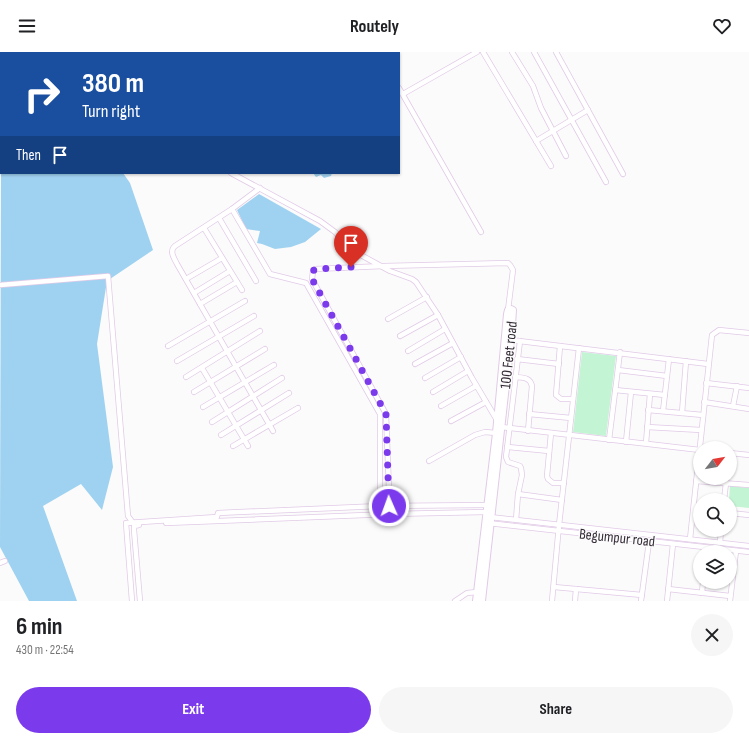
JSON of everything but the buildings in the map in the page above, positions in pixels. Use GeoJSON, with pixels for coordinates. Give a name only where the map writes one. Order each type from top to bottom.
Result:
{"type":"FeatureCollection","features":[{"type":"Feature","properties":{"kind":"street"},"geometry":{"type":"LineString","coordinates":[[403,94],[477,52]]}},
{"type":"Feature","properties":{"kind":"street"},"geometry":{"type":"LineString","coordinates":[[483,52],[551,166]]}},
{"type":"Feature","properties":{"kind":"street"},"geometry":{"type":"LineString","coordinates":[[512,52],[533,86],[541,108],[566,156]]}},
{"type":"Feature","properties":{"kind":"street"},"geometry":{"type":"LineString","coordinates":[[534,52],[606,182]]}},
{"type":"Feature","properties":{"kind":"street"},"geometry":{"type":"LineString","coordinates":[[556,52],[623,174]]}},
{"type":"Feature","properties":{"kind":"street"},"geometry":{"type":"LineString","coordinates":[[400,90],[481,232]]}},
{"type":"Feature","properties":{"kind":"street"},"geometry":{"type":"LineString","coordinates":[[536,141],[588,110]]}},
{"type":"Feature","properties":{"kind":"street"},"geometry":{"type":"LineString","coordinates":[[233,174],[320,221],[335,232],[359,254],[416,282],[438,315],[468,372],[501,427],[693,449]]}},
{"type":"Feature","properties":{"kind":"street"},"geometry":{"type":"LineString","coordinates":[[260,188],[232,209],[172,248],[172,255],[273,431]]}},
{"type":"Feature","properties":{"kind":"street"},"geometry":{"type":"LineString","coordinates":[[232,209],[270,274],[306,283],[380,414],[380,506]]}},
{"type":"Feature","properties":{"kind":"street"},"geometry":{"type":"LineString","coordinates":[[218,218],[256,281]]}},
{"type":"Feature","properties":{"kind":"street"},"geometry":{"type":"LineString","coordinates":[[204,228],[242,290]]}},
{"type":"Feature","properties":{"kind":"street"},"geometry":{"type":"LineString","coordinates":[[186,279],[222,258]]}},
{"type":"Feature","properties":{"kind":"street"},"geometry":{"type":"LineString","coordinates":[[390,514],[386,414],[312,279],[313,271],[315,269],[381,266],[508,263],[512,270],[508,310]]}},
{"type":"Feature","properties":{"kind":"street"},"geometry":{"type":"LineString","coordinates":[[194,293],[230,271]]}},
{"type":"Feature","properties":{"kind":"street"},"geometry":{"type":"LineString","coordinates":[[0,285],[108,276],[128,516],[134,524],[140,601]]}},
{"type":"Feature","properties":{"kind":"street"},"geometry":{"type":"LineString","coordinates":[[200,304],[237,282]]}},
{"type":"Feature","properties":{"kind":"street"},"geometry":{"type":"LineString","coordinates":[[388,319],[427,297]]}},
{"type":"Feature","properties":{"kind":"street"},"geometry":{"type":"LineString","coordinates":[[168,346],[245,301]]}},
{"type":"Feature","properties":{"kind":"street","name":"100 Feet road"},"geometry":{"type":"LineString","coordinates":[[476,601],[477,592],[488,519],[501,427],[511,340],[513,310],[511,309],[508,310],[496,433],[487,505],[488,519],[482,601]]}},
{"type":"Feature","properties":{"kind":"street"},"geometry":{"type":"LineString","coordinates":[[400,336],[438,315]]}},
{"type":"Feature","properties":{"kind":"street"},"geometry":{"type":"LineString","coordinates":[[177,361],[254,316]]}},
{"type":"Feature","properties":{"kind":"street"},"geometry":{"type":"LineString","coordinates":[[408,351],[445,329]]}},
{"type":"Feature","properties":{"kind":"street"},"geometry":{"type":"LineString","coordinates":[[700,441],[712,335],[719,330],[749,333]]}},
{"type":"Feature","properties":{"kind":"street"},"geometry":{"type":"LineString","coordinates":[[186,377],[260,332]]}},
{"type":"Feature","properties":{"kind":"street"},"geometry":{"type":"LineString","coordinates":[[511,340],[620,352],[708,364]]}},
{"type":"Feature","properties":{"kind":"street"},"geometry":{"type":"LineString","coordinates":[[516,520],[518,494],[522,475],[521,468],[517,464],[506,460],[520,342]]}},
{"type":"Feature","properties":{"kind":"street"},"geometry":{"type":"LineString","coordinates":[[415,364],[453,343]]}},
{"type":"Feature","properties":{"kind":"street"},"geometry":{"type":"LineString","coordinates":[[560,346],[556,395],[562,399],[573,399]]}},
{"type":"Feature","properties":{"kind":"street"},"geometry":{"type":"LineString","coordinates":[[552,601],[558,531],[579,348]]}},
{"type":"Feature","properties":{"kind":"street"},"geometry":{"type":"LineString","coordinates":[[194,392],[266,349]]}},
{"type":"Feature","properties":{"kind":"street"},"geometry":{"type":"LineString","coordinates":[[609,440],[620,352]]}},
{"type":"Feature","properties":{"kind":"street"},"geometry":{"type":"LineString","coordinates":[[425,378],[461,357]]}},
{"type":"Feature","properties":{"kind":"street"},"geometry":{"type":"LineString","coordinates":[[517,359],[559,364]]}},
{"type":"Feature","properties":{"kind":"street"},"geometry":{"type":"LineString","coordinates":[[663,411],[669,359]]}},
{"type":"Feature","properties":{"kind":"street"},"geometry":{"type":"LineString","coordinates":[[682,413],[686,361]]}},
{"type":"Feature","properties":{"kind":"street"},"geometry":{"type":"LineString","coordinates":[[203,407],[274,365]]}},
{"type":"Feature","properties":{"kind":"street"},"geometry":{"type":"LineString","coordinates":[[202,368],[248,446]]}},
{"type":"Feature","properties":{"kind":"street"},"geometry":{"type":"LineString","coordinates":[[618,370],[667,376]]}},
{"type":"Feature","properties":{"kind":"street"},"geometry":{"type":"LineString","coordinates":[[433,392],[468,372]]}},
{"type":"Feature","properties":{"kind":"street"},"geometry":{"type":"LineString","coordinates":[[515,377],[528,379],[532,383],[528,431]]}},
{"type":"Feature","properties":{"kind":"street"},"geometry":{"type":"LineString","coordinates":[[212,422],[282,378]]}},
{"type":"Feature","properties":{"kind":"street"},"geometry":{"type":"LineString","coordinates":[[706,383],[749,388]]}},
{"type":"Feature","properties":{"kind":"street"},"geometry":{"type":"LineString","coordinates":[[442,406],[476,386]]}},
{"type":"Feature","properties":{"kind":"street"},"geometry":{"type":"LineString","coordinates":[[733,406],[737,386]]}},
{"type":"Feature","properties":{"kind":"street"},"geometry":{"type":"LineString","coordinates":[[615,390],[665,395]]}},
{"type":"Feature","properties":{"kind":"street"},"geometry":{"type":"LineString","coordinates":[[626,442],[631,392]]}},
{"type":"Feature","properties":{"kind":"street"},"geometry":{"type":"LineString","coordinates":[[220,435],[289,393]]}},
{"type":"Feature","properties":{"kind":"street"},"geometry":{"type":"LineString","coordinates":[[646,444],[650,394]]}},
{"type":"Feature","properties":{"kind":"street"},"geometry":{"type":"LineString","coordinates":[[451,421],[486,402]]}},
{"type":"Feature","properties":{"kind":"street"},"geometry":{"type":"LineString","coordinates":[[704,402],[749,409]]}},
{"type":"Feature","properties":{"kind":"street"},"geometry":{"type":"LineString","coordinates":[[233,446],[298,408]]}},
{"type":"Feature","properties":{"kind":"street"},"geometry":{"type":"LineString","coordinates":[[648,410],[703,415]]}},
{"type":"Feature","properties":{"kind":"street"},"geometry":{"type":"LineString","coordinates":[[529,414],[571,418]]}},
{"type":"Feature","properties":{"kind":"street"},"geometry":{"type":"LineString","coordinates":[[647,427],[701,430]]}},
{"type":"Feature","properties":{"kind":"street"},"geometry":{"type":"LineString","coordinates":[[429,461],[475,435],[485,432],[496,433]]}},
{"type":"Feature","properties":{"kind":"street"},"geometry":{"type":"LineString","coordinates":[[551,433],[547,476],[553,483],[564,483]]}},
{"type":"Feature","properties":{"kind":"street"},"geometry":{"type":"LineString","coordinates":[[507,447],[549,451]]}},
{"type":"Feature","properties":{"kind":"street"},"geometry":{"type":"LineString","coordinates":[[737,454],[749,455]]}},
{"type":"Feature","properties":{"kind":"street"},"geometry":{"type":"LineString","coordinates":[[737,484],[749,485]]}},
{"type":"Feature","properties":{"kind":"street"},"geometry":{"type":"LineString","coordinates":[[690,539],[696,485]]}},
{"type":"Feature","properties":{"kind":"street"},"geometry":{"type":"LineString","coordinates":[[518,494],[562,500]]}},
{"type":"Feature","properties":{"kind":"street"},"geometry":{"type":"LineString","coordinates":[[134,524],[217,517],[218,513],[380,506],[487,505]]}},
{"type":"Feature","properties":{"kind":"street"},"geometry":{"type":"LineString","coordinates":[[132,601],[126,523],[199,522],[390,514],[488,519]]}},
{"type":"Feature","properties":{"kind":"street"},"geometry":{"type":"LineString","coordinates":[[737,514],[749,515]]}},
{"type":"Feature","properties":{"kind":"street","name":"Begumpur road"},"geometry":{"type":"LineString","coordinates":[[488,519],[516,520],[749,546]]}},
{"type":"Feature","properties":{"kind":"street","name":"Begumpur road"},"geometry":{"type":"LineString","coordinates":[[488,519],[558,531],[660,542],[693,548]]}},
{"type":"Feature","properties":{"kind":"street"},"geometry":{"type":"LineString","coordinates":[[660,542],[661,536]]}},
{"type":"Feature","properties":{"kind":"street"},"geometry":{"type":"LineString","coordinates":[[720,537],[720,543]]}},
{"type":"Feature","properties":{"kind":"street"},"geometry":{"type":"LineString","coordinates":[[554,587],[642,598],[649,542]]}},
{"type":"Feature","properties":{"kind":"street"},"geometry":{"type":"LineString","coordinates":[[667,601],[673,544]]}},
{"type":"Feature","properties":{"kind":"street","name":"Begumpur road"},"geometry":{"type":"LineString","coordinates":[[737,550],[749,552]]}},
{"type":"Feature","properties":{"kind":"street"},"geometry":{"type":"LineString","coordinates":[[575,601],[576,589]]}},
{"type":"Feature","properties":{"kind":"street"},"geometry":{"type":"LineString","coordinates":[[668,589],[702,593],[730,599],[731,589]]}},
{"type":"Feature","properties":{"kind":"street"},"geometry":{"type":"LineString","coordinates":[[702,589],[702,593]]}},
{"type":"Feature","properties":{"kind":"street"},"geometry":{"type":"LineString","coordinates":[[455,601],[467,593],[477,592]]}},
{"type":"Feature","properties":{"kind":"green space"},"geometry":{"type":"Polygon","coordinates":[[[582,352],[616,356],[606,436],[573,432],[582,352]]]}},
{"type":"Feature","properties":{"kind":"green space"},"geometry":{"type":"Polygon","coordinates":[[[730,486],[749,488],[749,508],[737,507],[737,493],[730,493],[730,486]]]}},
{"type":"Feature","properties":{"kind":"water"},"geometry":{"type":"Polygon","coordinates":[[[1,174],[124,174],[130,183],[153,250],[107,281],[97,344],[113,467],[102,510],[81,484],[43,506],[77,601],[29,601],[0,547],[1,174]]]}},
{"type":"Feature","properties":{"kind":"water"},"geometry":{"type":"Polygon","coordinates":[[[314,174],[332,174],[331,176],[324,178],[321,175],[316,177],[314,174]]]}},
{"type":"Feature","properties":{"kind":"water"},"geometry":{"type":"Polygon","coordinates":[[[259,194],[321,229],[305,242],[291,247],[275,249],[257,243],[260,231],[246,229],[237,210],[259,194]]]}},
{"type":"Feature","properties":{"kind":"route"},"geometry":{"type":"LineString","coordinates":[[351,267],[315,269],[313,271],[312,279],[386,414],[389,506]]}}]}
